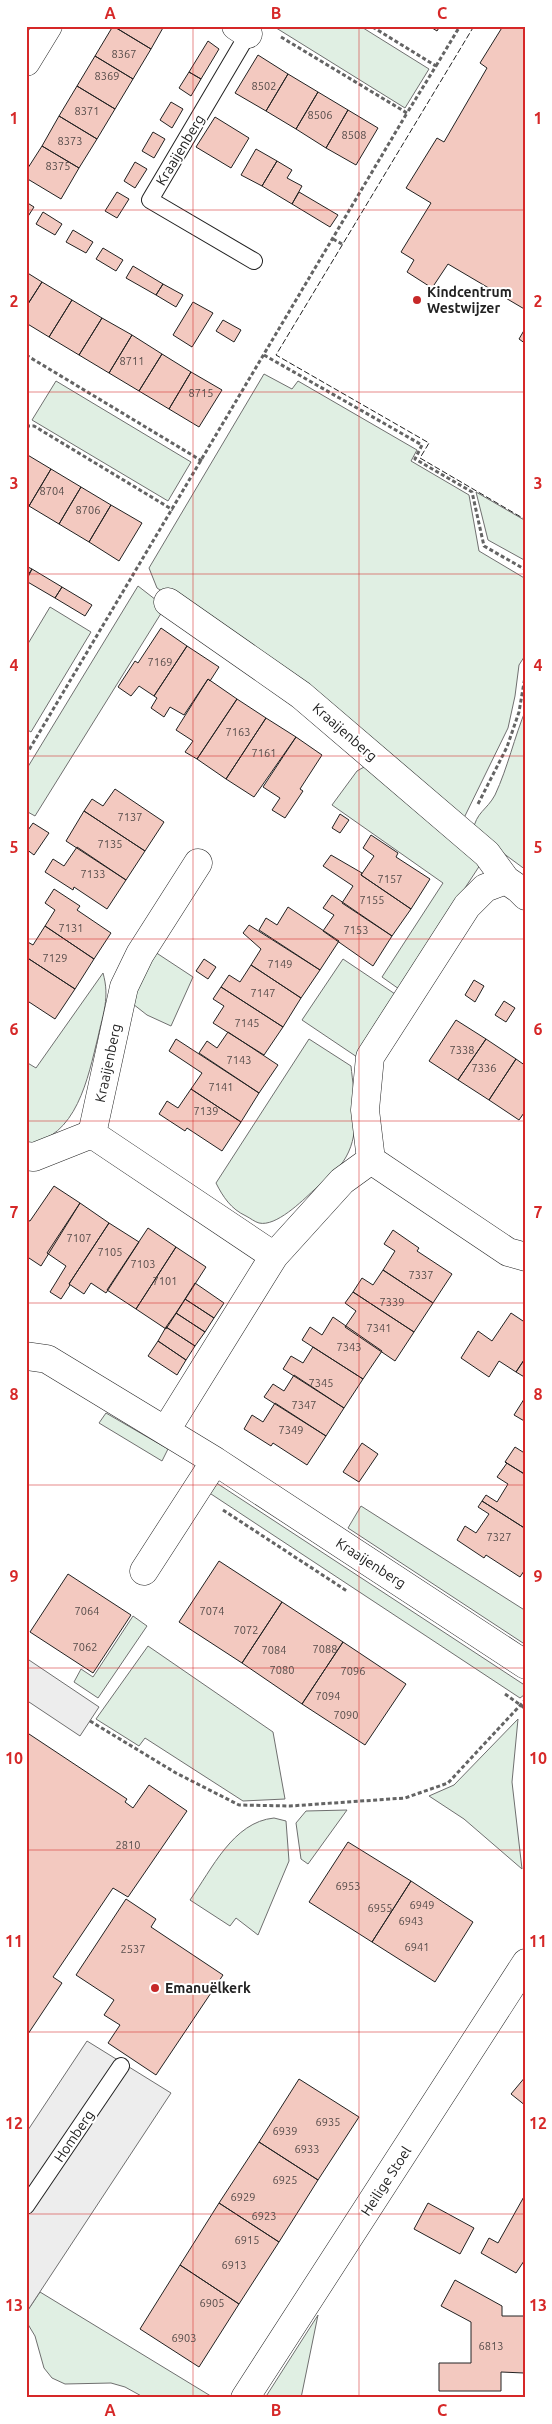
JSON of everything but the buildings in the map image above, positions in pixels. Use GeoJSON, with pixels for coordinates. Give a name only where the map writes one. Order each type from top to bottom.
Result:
{"type":"FeatureCollection","features":[{"type":"Feature","properties":{"kind":"street"},"geometry":{"type":"LineString","coordinates":[[26,62],[48,26]]}},
{"type":"Feature","properties":{"kind":"street","name":"Kraaijenberg"},"geometry":{"type":"LineString","coordinates":[[168,602],[301,695],[487,854],[516,888]]}},
{"type":"Feature","properties":{"kind":"street","name":"Kraaijenberg"},"geometry":{"type":"LineString","coordinates":[[92,1134],[124,987],[140,954],[198,863]]}},
{"type":"Feature","properties":{"kind":"street","name":"Kraaijenberg"},"geometry":{"type":"LineString","coordinates":[[371,1160],[365,1110],[370,1058],[467,906],[485,888],[516,888]]}},
{"type":"Feature","properties":{"kind":"street"},"geometry":{"type":"LineString","coordinates":[[26,1156],[34,1157],[92,1134],[274,1256]]}},
{"type":"Feature","properties":{"kind":"street"},"geometry":{"type":"LineString","coordinates":[[166,1430],[274,1256],[342,1181],[371,1160],[508,1252],[526,1257]]}},
{"type":"Feature","properties":{"kind":"street","name":"Kraaijenberg"},"geometry":{"type":"LineString","coordinates":[[26,1356],[47,1359],[166,1430],[526,1665]]}},
{"type":"Feature","properties":{"kind":"street"},"geometry":{"type":"LineString","coordinates":[[144,1571],[215,1461]]}},
{"type":"Feature","properties":{"kind":"street","name":"Heilige Stoel"},"geometry":{"type":"LineString","coordinates":[[245,2398],[526,1964]]}},
{"type":"Feature","properties":{"kind":"lane","name":"Kraaijenberg"},"geometry":{"type":"LineString","coordinates":[[242,30],[150,200],[254,261]]}},
{"type":"Feature","properties":{"kind":"lane","name":"Homberg"},"geometry":{"type":"LineString","coordinates":[[26,2206],[121,2066]]}},
{"type":"Feature","properties":{"kind":"path"},"geometry":{"type":"LineString","coordinates":[[371,26],[436,66]]}},
{"type":"Feature","properties":{"kind":"path"},"geometry":{"type":"LineString","coordinates":[[26,755],[460,26]]}},
{"type":"Feature","properties":{"kind":"path"},"geometry":{"type":"LineString","coordinates":[[242,30],[269,30],[407,113]]}},
{"type":"Feature","properties":{"kind":"path"},"geometry":{"type":"LineString","coordinates":[[333,239],[342,244]]}},
{"type":"Feature","properties":{"kind":"path"},"geometry":{"type":"LineString","coordinates":[[26,355],[202,461]]}},
{"type":"Feature","properties":{"kind":"path"},"geometry":{"type":"LineString","coordinates":[[264,355],[422,445],[415,459],[472,492],[484,546],[526,570]]}},
{"type":"Feature","properties":{"kind":"path"},"geometry":{"type":"LineString","coordinates":[[26,426],[34,426],[173,510]]}},
{"type":"Feature","properties":{"kind":"path"},"geometry":{"type":"LineString","coordinates":[[462,833],[507,747],[519,712],[526,671]]}},
{"type":"Feature","properties":{"kind":"path"},"geometry":{"type":"LineString","coordinates":[[90,1721],[176,1772],[239,1805],[290,1806],[405,1798],[448,1783],[526,1699]]}},
{"type":"Feature","properties":{"kind":"path"},"geometry":{"type":"LineString","coordinates":[[521,1705],[526,1709]]}},
{"type":"Feature","properties":{"kind":"green space"},"geometry":{"type":"Polygon","coordinates":[[[273,26],[360,26],[429,69],[405,108],[273,26]]]}},
{"type":"Feature","properties":{"kind":"green space"},"geometry":{"type":"Polygon","coordinates":[[[264,374],[292,389],[298,381],[417,450],[411,461],[469,495],[479,551],[526,579],[526,654],[519,665],[508,728],[462,822],[309,689],[157,588],[149,568],[264,374]]]}},
{"type":"Feature","properties":{"kind":"green space"},"geometry":{"type":"Polygon","coordinates":[[[56,381],[191,462],[168,501],[32,420],[56,381]]]}},
{"type":"Feature","properties":{"kind":"green space"},"geometry":{"type":"Polygon","coordinates":[[[476,492],[526,521],[526,561],[488,540],[476,492]]]}},
{"type":"Feature","properties":{"kind":"green space"},"geometry":{"type":"Polygon","coordinates":[[[138,586],[165,607],[35,816],[26,811],[26,770],[138,586]]]}},
{"type":"Feature","properties":{"kind":"green space"},"geometry":{"type":"Polygon","coordinates":[[[50,607],[91,632],[31,732],[26,729],[26,647],[50,607]]]}},
{"type":"Feature","properties":{"kind":"green space"},"geometry":{"type":"Polygon","coordinates":[[[526,709],[526,870],[473,831],[479,815],[495,795],[526,709]]]}},
{"type":"Feature","properties":{"kind":"green space"},"geometry":{"type":"Polygon","coordinates":[[[364,767],[482,862],[399,989],[382,977],[443,883],[332,805],[357,771],[364,767]]]}},
{"type":"Feature","properties":{"kind":"green space"},"geometry":{"type":"Polygon","coordinates":[[[155,952],[193,977],[171,1026],[147,1015],[133,1004],[135,991],[155,952]]]}},
{"type":"Feature","properties":{"kind":"green space"},"geometry":{"type":"Polygon","coordinates":[[[343,959],[398,996],[357,1057],[302,1020],[343,959]]]}},
{"type":"Feature","properties":{"kind":"green space"},"geometry":{"type":"Polygon","coordinates":[[[103,973],[106,990],[104,1013],[90,1070],[77,1104],[69,1118],[57,1131],[43,1140],[26,1144],[26,1062],[36,1068],[103,973]]]}},
{"type":"Feature","properties":{"kind":"green space"},"geometry":{"type":"Polygon","coordinates":[[[309,1039],[351,1066],[355,1101],[354,1136],[346,1157],[336,1171],[281,1217],[266,1223],[259,1223],[232,1206],[216,1183],[309,1039]]]}},
{"type":"Feature","properties":{"kind":"green space"},"geometry":{"type":"Polygon","coordinates":[[[106,1413],[168,1449],[162,1461],[99,1423],[106,1413]]]}},
{"type":"Feature","properties":{"kind":"green space"},"geometry":{"type":"Polygon","coordinates":[[[215,1482],[526,1686],[524,1695],[520,1698],[208,1492],[215,1482]]]}},
{"type":"Feature","properties":{"kind":"green space"},"geometry":{"type":"Polygon","coordinates":[[[361,1506],[526,1611],[526,1645],[348,1528],[361,1506]]]}},
{"type":"Feature","properties":{"kind":"green space"},"geometry":{"type":"Polygon","coordinates":[[[133,1616],[147,1626],[98,1698],[74,1682],[81,1669],[93,1677],[133,1616]]]}},
{"type":"Feature","properties":{"kind":"green space"},"geometry":{"type":"Polygon","coordinates":[[[148,1646],[273,1732],[285,1799],[243,1801],[145,1738],[139,1746],[96,1719],[148,1646]]]}},
{"type":"Feature","properties":{"kind":"green space"},"geometry":{"type":"Polygon","coordinates":[[[518,1719],[512,1782],[522,1869],[464,1819],[429,1796],[454,1785],[518,1719]]]}},
{"type":"Feature","properties":{"kind":"green space"},"geometry":{"type":"Polygon","coordinates":[[[347,1810],[308,1864],[301,1859],[296,1823],[306,1811],[347,1810]]]}},
{"type":"Feature","properties":{"kind":"green space"},"geometry":{"type":"Polygon","coordinates":[[[274,1818],[286,1821],[289,1861],[258,1935],[236,1918],[230,1926],[190,1900],[215,1861],[235,1838],[247,1828],[260,1821],[274,1818]]]}},
{"type":"Feature","properties":{"kind":"green space"},"geometry":{"type":"Polygon","coordinates":[[[40,2292],[214,2398],[145,2398],[125,2387],[111,2383],[65,2384],[52,2378],[44,2368],[35,2336],[26,2321],[26,2313],[40,2292]]]}},
{"type":"Feature","properties":{"kind":"green space"},"geometry":{"type":"Polygon","coordinates":[[[318,2315],[301,2398],[265,2398],[318,2315]]]}},
{"type":"Feature","properties":{"kind":"shaded area"},"geometry":{"type":"Polygon","coordinates":[[[26,1658],[99,1707],[80,1736],[26,1700],[26,1658]]]}},
{"type":"Feature","properties":{"kind":"shaded area"},"geometry":{"type":"Polygon","coordinates":[[[87,2041],[171,2093],[26,2313],[26,2133],[87,2041]]]}},
{"type":"Feature","properties":{"kind":"fence"},"geometry":{"type":"LineString","coordinates":[[474,26],[276,355],[429,443],[420,458],[526,520]]}},
{"type":"Feature","properties":{"kind":"place","name":"Kindcentrum Westwijzer"},"geometry":{"type":"Point","coordinates":[417,300]}},
{"type":"Feature","properties":{"kind":"place","name":"Emanuëlkerk"},"geometry":{"type":"Point","coordinates":[155,1988]}}]}
